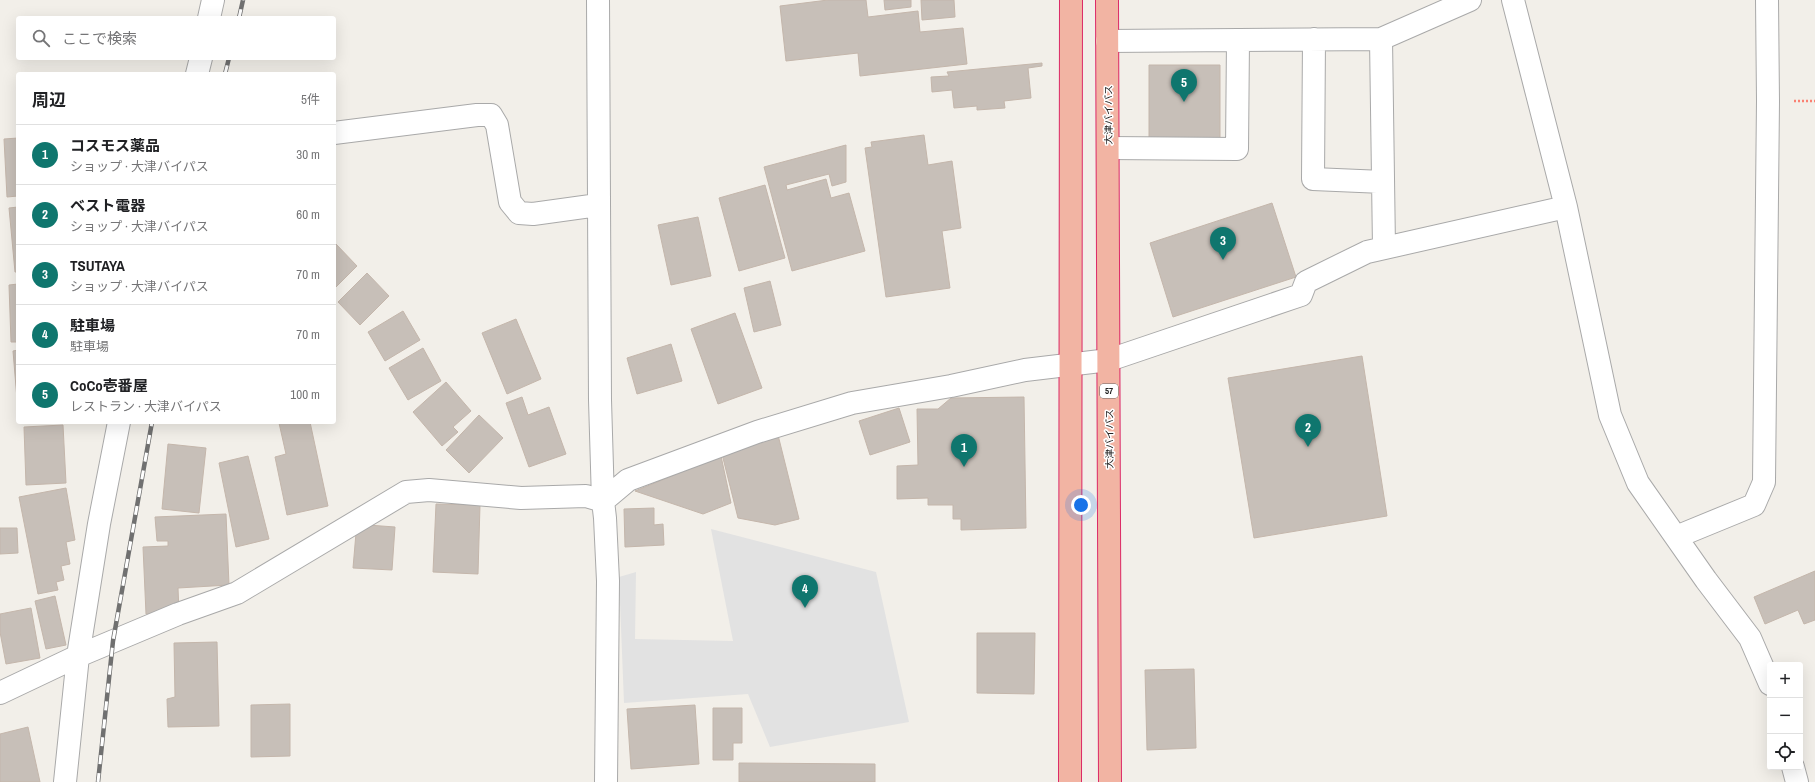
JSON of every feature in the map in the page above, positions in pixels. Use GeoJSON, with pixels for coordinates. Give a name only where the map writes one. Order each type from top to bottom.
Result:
{"type":"FeatureCollection","features":[{"type":"Feature","properties":{"kind":"highway"},"geometry":{"type":"LineString","coordinates":[[1070,782],[1071,0]]}},
{"type":"Feature","properties":{"kind":"highway","name":"大津バイパス"},"geometry":{"type":"LineString","coordinates":[[1107,0],[1110,782]]}},
{"type":"Feature","properties":{"kind":"street"},"geometry":{"type":"LineString","coordinates":[[209,16],[213,0]]}},
{"type":"Feature","properties":{"kind":"street"},"geometry":{"type":"LineString","coordinates":[[598,0],[600,400],[603,501],[606,518],[608,581],[606,782]]}},
{"type":"Feature","properties":{"kind":"street"},"geometry":{"type":"LineString","coordinates":[[1107,41],[1381,39],[1470,0]]}},
{"type":"Feature","properties":{"kind":"street"},"geometry":{"type":"LineString","coordinates":[[1514,0],[1566,207],[1610,415],[1638,483],[1750,638],[1767,677]]}},
{"type":"Feature","properties":{"kind":"street"},"geometry":{"type":"LineString","coordinates":[[1676,537],[1754,505],[1764,482],[1768,101],[1767,0]]}},
{"type":"Feature","properties":{"kind":"street"},"geometry":{"type":"LineString","coordinates":[[1314,39],[1313,180],[1383,182]]}},
{"type":"Feature","properties":{"kind":"street"},"geometry":{"type":"LineString","coordinates":[[1381,39],[1384,248]]}},
{"type":"Feature","properties":{"kind":"street"},"geometry":{"type":"LineString","coordinates":[[1108,148],[1237,149],[1238,40]]}},
{"type":"Feature","properties":{"kind":"street"},"geometry":{"type":"LineString","coordinates":[[198,72],[200,60]]}},
{"type":"Feature","properties":{"kind":"street"},"geometry":{"type":"LineString","coordinates":[[336,133],[477,115],[491,115],[497,125],[510,202],[520,213],[533,214],[598,205]]}},
{"type":"Feature","properties":{"kind":"street"},"geometry":{"type":"LineString","coordinates":[[603,501],[628,480],[757,432],[852,403],[951,386],[1025,370],[1109,360],[1301,295],[1306,282],[1367,252],[1566,207]]}},
{"type":"Feature","properties":{"kind":"street"},"geometry":{"type":"LineString","coordinates":[[65,782],[78,656],[99,524],[119,424]]}},
{"type":"Feature","properties":{"kind":"street"},"geometry":{"type":"LineString","coordinates":[[0,693],[78,656],[178,614],[237,593],[406,492],[429,490],[521,498],[586,496],[603,501]]}},
{"type":"Feature","properties":{"kind":"street"},"geometry":{"type":"LineString","coordinates":[[1794,770],[1797,782]]}},
{"type":"Feature","properties":{"kind":"shaded area"},"geometry":{"type":"Polygon","coordinates":[[[711,529],[876,572],[909,722],[770,747],[748,694],[624,703],[619,577],[636,572],[635,639],[733,641],[711,529]]]}},
{"type":"Feature","properties":{"kind":"building"},"geometry":{"type":"Polygon","coordinates":[[[828,0],[866,0],[868,17],[918,11],[920,32],[963,28],[967,64],[860,76],[858,53],[786,61],[780,6],[828,0]]]}},
{"type":"Feature","properties":{"kind":"building"},"geometry":{"type":"Polygon","coordinates":[[[884,0],[911,0],[911,7],[885,10],[884,0]]]}},
{"type":"Feature","properties":{"kind":"building"},"geometry":{"type":"Polygon","coordinates":[[[921,0],[954,0],[955,17],[922,20],[921,0]]]}},
{"type":"Feature","properties":{"kind":"building"},"geometry":{"type":"Polygon","coordinates":[[[1042,63],[1042,66],[1028,68],[1031,98],[1004,101],[1005,108],[977,110],[977,106],[954,108],[952,90],[932,92],[931,77],[949,76],[947,72],[1042,63]]]}},
{"type":"Feature","properties":{"kind":"building"},"geometry":{"type":"Polygon","coordinates":[[[1149,65],[1220,65],[1220,138],[1149,138],[1149,65]]]}},
{"type":"Feature","properties":{"kind":"building"},"geometry":{"type":"Polygon","coordinates":[[[924,135],[928,165],[952,161],[961,228],[942,231],[950,288],[886,297],[865,148],[872,147],[871,142],[924,135]]]}},
{"type":"Feature","properties":{"kind":"building"},"geometry":{"type":"Polygon","coordinates":[[[16,138],[16,196],[7,197],[4,139],[16,138]]]}},
{"type":"Feature","properties":{"kind":"building"},"geometry":{"type":"Polygon","coordinates":[[[846,145],[846,182],[832,186],[829,174],[786,185],[787,190],[826,179],[831,198],[849,193],[865,251],[792,271],[764,167],[846,145]]]}},
{"type":"Feature","properties":{"kind":"building"},"geometry":{"type":"Polygon","coordinates":[[[765,185],[785,258],[739,271],[719,198],[765,185]]]}},
{"type":"Feature","properties":{"kind":"building"},"geometry":{"type":"Polygon","coordinates":[[[1272,203],[1296,277],[1173,317],[1150,243],[1272,203]]]}},
{"type":"Feature","properties":{"kind":"building"},"geometry":{"type":"Polygon","coordinates":[[[16,207],[16,272],[15,272],[9,208],[16,207]]]}},
{"type":"Feature","properties":{"kind":"building"},"geometry":{"type":"Polygon","coordinates":[[[698,217],[711,276],[671,285],[658,225],[698,217]]]}},
{"type":"Feature","properties":{"kind":"building"},"geometry":{"type":"Polygon","coordinates":[[[336,244],[357,266],[336,287],[336,244]]]}},
{"type":"Feature","properties":{"kind":"building"},"geometry":{"type":"Polygon","coordinates":[[[367,273],[389,296],[360,325],[338,302],[367,273]]]}},
{"type":"Feature","properties":{"kind":"building"},"geometry":{"type":"Polygon","coordinates":[[[770,281],[781,325],[754,332],[744,288],[770,281]]]}},
{"type":"Feature","properties":{"kind":"building"},"geometry":{"type":"Polygon","coordinates":[[[16,284],[16,342],[11,342],[9,285],[16,284]]]}},
{"type":"Feature","properties":{"kind":"building"},"geometry":{"type":"Polygon","coordinates":[[[403,311],[420,340],[385,361],[368,332],[403,311]]]}},
{"type":"Feature","properties":{"kind":"building"},"geometry":{"type":"Polygon","coordinates":[[[735,313],[762,388],[718,404],[691,329],[735,313]]]}},
{"type":"Feature","properties":{"kind":"building"},"geometry":{"type":"Polygon","coordinates":[[[516,319],[541,379],[507,394],[482,333],[516,319]]]}},
{"type":"Feature","properties":{"kind":"building"},"geometry":{"type":"Polygon","coordinates":[[[671,344],[682,381],[637,394],[627,358],[671,344]]]}},
{"type":"Feature","properties":{"kind":"building"},"geometry":{"type":"Polygon","coordinates":[[[423,348],[441,381],[408,400],[389,368],[423,348]]]}},
{"type":"Feature","properties":{"kind":"building"},"geometry":{"type":"Polygon","coordinates":[[[16,350],[16,387],[13,351],[16,350]]]}},
{"type":"Feature","properties":{"kind":"building"},"geometry":{"type":"Polygon","coordinates":[[[1362,356],[1387,516],[1254,538],[1228,378],[1362,356]]]}},
{"type":"Feature","properties":{"kind":"building"},"geometry":{"type":"Polygon","coordinates":[[[446,382],[471,411],[453,427],[458,432],[442,446],[413,412],[446,382]]]}},
{"type":"Feature","properties":{"kind":"building"},"geometry":{"type":"Polygon","coordinates":[[[522,397],[528,415],[549,407],[566,454],[529,467],[506,403],[522,397]]]}},
{"type":"Feature","properties":{"kind":"building"},"geometry":{"type":"Polygon","coordinates":[[[1024,397],[1026,528],[961,530],[961,519],[953,519],[953,505],[928,505],[928,498],[897,499],[897,466],[918,465],[917,409],[938,409],[951,398],[1024,397]]]}},
{"type":"Feature","properties":{"kind":"building"},"geometry":{"type":"Polygon","coordinates":[[[899,408],[910,442],[870,455],[859,421],[899,408]]]}},
{"type":"Feature","properties":{"kind":"building"},"geometry":{"type":"Polygon","coordinates":[[[479,415],[503,438],[469,473],[446,450],[479,415]]]}},
{"type":"Feature","properties":{"kind":"building"},"geometry":{"type":"Polygon","coordinates":[[[279,424],[310,424],[328,506],[287,515],[275,457],[286,454],[279,424]]]}},
{"type":"Feature","properties":{"kind":"building"},"geometry":{"type":"Polygon","coordinates":[[[63,425],[66,483],[26,485],[24,427],[63,425]]]}},
{"type":"Feature","properties":{"kind":"building"},"geometry":{"type":"Polygon","coordinates":[[[778,435],[799,519],[775,525],[738,518],[721,450],[778,435]]]}},
{"type":"Feature","properties":{"kind":"building"},"geometry":{"type":"Polygon","coordinates":[[[168,444],[206,448],[199,513],[162,509],[168,444]]]}},
{"type":"Feature","properties":{"kind":"building"},"geometry":{"type":"Polygon","coordinates":[[[248,456],[269,539],[236,547],[219,463],[248,456]]]}},
{"type":"Feature","properties":{"kind":"building"},"geometry":{"type":"Polygon","coordinates":[[[721,456],[731,503],[703,514],[635,491],[721,456]]]}},
{"type":"Feature","properties":{"kind":"building"},"geometry":{"type":"Polygon","coordinates":[[[66,488],[75,540],[66,542],[70,564],[61,566],[64,580],[56,582],[58,590],[38,594],[19,497],[66,488]]]}},
{"type":"Feature","properties":{"kind":"building"},"geometry":{"type":"Polygon","coordinates":[[[436,504],[480,505],[478,574],[433,572],[436,504]]]}},
{"type":"Feature","properties":{"kind":"building"},"geometry":{"type":"Polygon","coordinates":[[[654,508],[654,525],[663,524],[664,545],[625,547],[624,509],[654,508]]]}},
{"type":"Feature","properties":{"kind":"building"},"geometry":{"type":"Polygon","coordinates":[[[226,514],[229,585],[178,588],[179,612],[146,614],[143,547],[168,546],[168,541],[157,541],[155,517],[226,514]]]}},
{"type":"Feature","properties":{"kind":"building"},"geometry":{"type":"Polygon","coordinates":[[[354,524],[395,527],[392,570],[353,568],[356,533],[354,524]]]}},
{"type":"Feature","properties":{"kind":"building"},"geometry":{"type":"Polygon","coordinates":[[[0,528],[17,528],[18,553],[0,554],[0,528]]]}},
{"type":"Feature","properties":{"kind":"building"},"geometry":{"type":"Polygon","coordinates":[[[1815,571],[1815,620],[1804,624],[1798,610],[1765,624],[1754,597],[1815,571]]]}},
{"type":"Feature","properties":{"kind":"building"},"geometry":{"type":"Polygon","coordinates":[[[55,596],[66,645],[46,649],[35,601],[55,596]]]}},
{"type":"Feature","properties":{"kind":"building"},"geometry":{"type":"Polygon","coordinates":[[[31,608],[40,658],[6,664],[0,632],[0,614],[31,608]]]}},
{"type":"Feature","properties":{"kind":"building"},"geometry":{"type":"Polygon","coordinates":[[[977,633],[1035,633],[1034,694],[977,693],[977,633]]]}},
{"type":"Feature","properties":{"kind":"building"},"geometry":{"type":"Polygon","coordinates":[[[217,642],[219,726],[168,727],[167,699],[175,697],[174,643],[217,642]]]}},
{"type":"Feature","properties":{"kind":"building"},"geometry":{"type":"Polygon","coordinates":[[[1194,669],[1196,748],[1147,750],[1145,670],[1194,669]]]}},
{"type":"Feature","properties":{"kind":"building"},"geometry":{"type":"Polygon","coordinates":[[[290,704],[290,756],[251,757],[251,705],[290,704]]]}},
{"type":"Feature","properties":{"kind":"building"},"geometry":{"type":"Polygon","coordinates":[[[695,705],[699,764],[631,769],[627,709],[695,705]]]}},
{"type":"Feature","properties":{"kind":"building"},"geometry":{"type":"Polygon","coordinates":[[[713,708],[742,708],[742,743],[733,743],[733,760],[713,760],[713,708]]]}},
{"type":"Feature","properties":{"kind":"building"},"geometry":{"type":"Polygon","coordinates":[[[28,727],[40,782],[0,782],[0,734],[28,727]]]}},
{"type":"Feature","properties":{"kind":"building"},"geometry":{"type":"Polygon","coordinates":[[[739,763],[875,764],[875,782],[739,782],[739,763]]]}},
{"type":"Feature","properties":{"kind":"railway"},"geometry":{"type":"LineString","coordinates":[[239,16],[243,0]]}},
{"type":"Feature","properties":{"kind":"railway"},"geometry":{"type":"LineString","coordinates":[[226,72],[228,60]]}},
{"type":"Feature","properties":{"kind":"railway"},"geometry":{"type":"LineString","coordinates":[[98,782],[113,641],[152,424]]}},
{"type":"Feature","properties":{"kind":"place","name":"CoCo壱番屋"},"geometry":{"type":"Point","coordinates":[1184,102]}},
{"type":"Feature","properties":{"kind":"place","name":"TSUTAYA"},"geometry":{"type":"Point","coordinates":[1223,260]}},
{"type":"Feature","properties":{"kind":"place","name":"ベスト電器"},"geometry":{"type":"Point","coordinates":[1308,447]}},
{"type":"Feature","properties":{"kind":"place","name":"コスモス薬品"},"geometry":{"type":"Point","coordinates":[964,467]}},
{"type":"Feature","properties":{"kind":"place","name":"駐車場"},"geometry":{"type":"Point","coordinates":[805,608]}}]}
